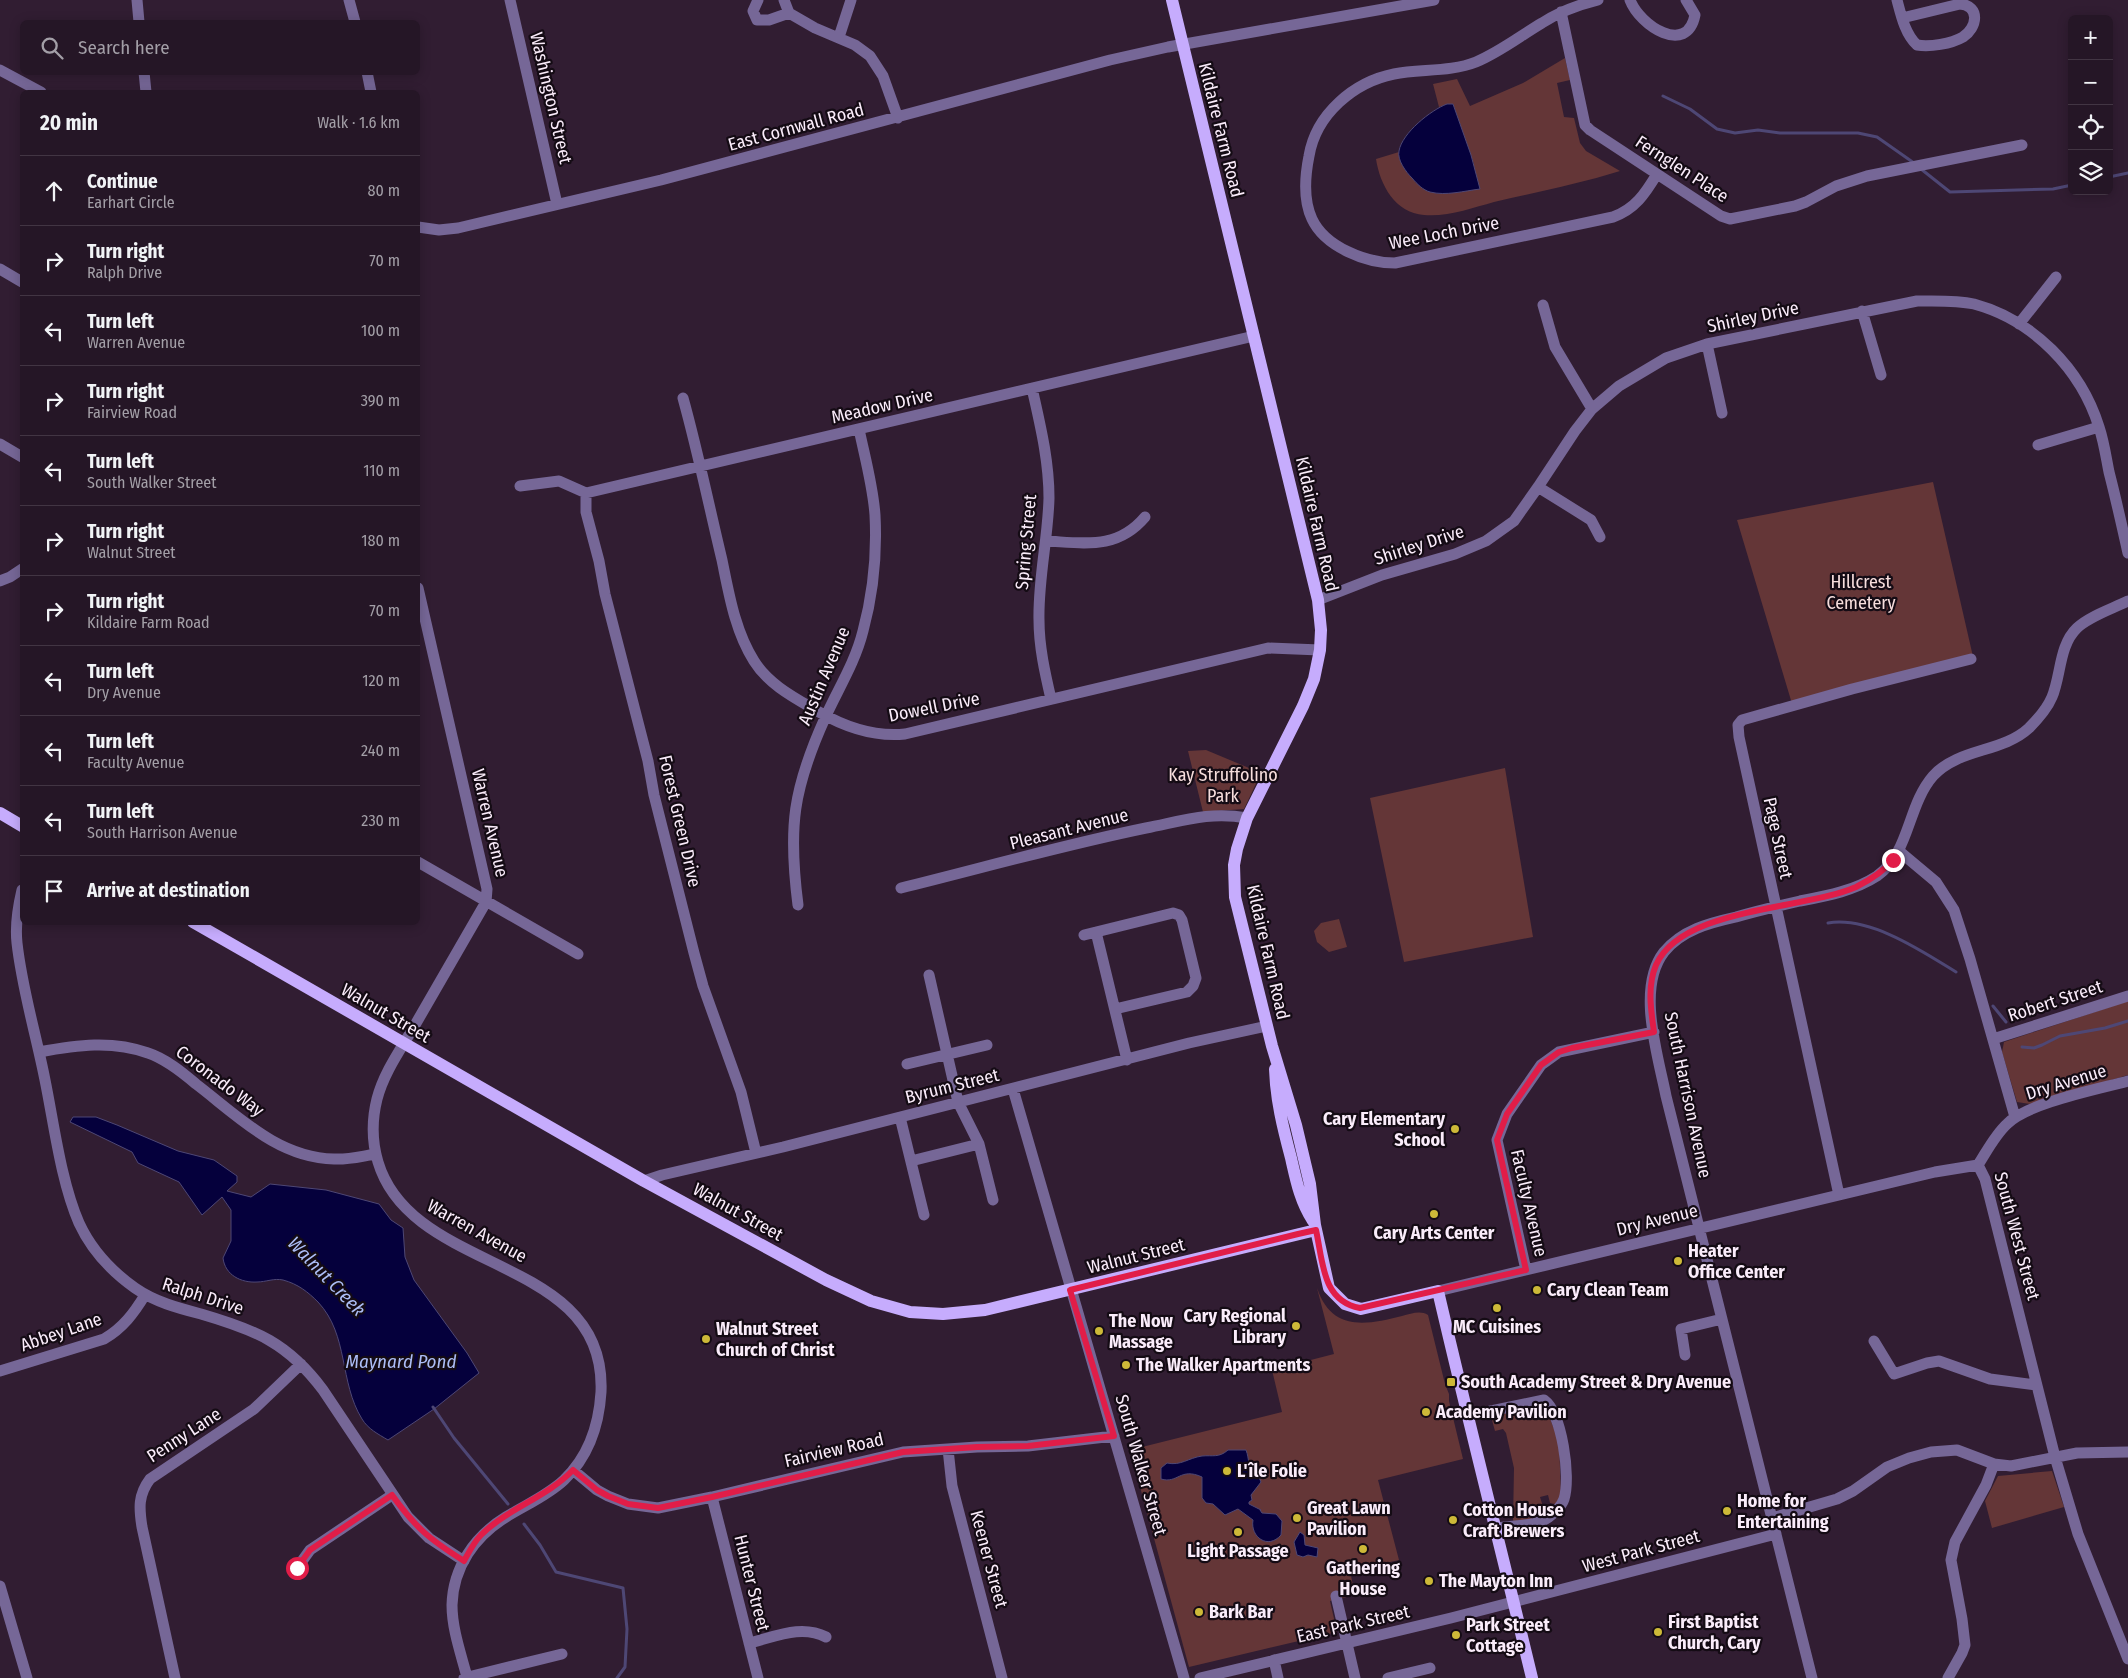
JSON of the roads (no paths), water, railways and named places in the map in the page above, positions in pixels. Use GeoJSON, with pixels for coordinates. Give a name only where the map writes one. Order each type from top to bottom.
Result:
{"type":"FeatureCollection","features":[{"type":"Feature","properties":{"kind":"main road","name":"Kildaire Farm Road"},"geometry":{"type":"LineString","coordinates":[[1172,0],[1318,600],[1321,630],[1320,650],[1314,679],[1303,706],[1247,818],[1237,849],[1234,877],[1235,897],[1272,1046],[1296,1125],[1310,1184],[1316,1227],[1330,1288],[1344,1304]]}},
{"type":"Feature","properties":{"kind":"main road"},"geometry":{"type":"LineString","coordinates":[[0,813],[20,825]]}},
{"type":"Feature","properties":{"kind":"main road","name":"Walnut Street"},"geometry":{"type":"LineString","coordinates":[[198,925],[644,1181],[826,1280],[866,1299],[895,1308],[918,1312],[960,1313],[985,1310],[1316,1227]]}},
{"type":"Feature","properties":{"kind":"main road"},"geometry":{"type":"LineString","coordinates":[[1438,1291],[1532,1678]]}},
{"type":"Feature","properties":{"kind":"main road","name":"Dry Avenue"},"geometry":{"type":"LineString","coordinates":[[1344,1304],[1368,1308],[1438,1291]]}},
{"type":"Feature","properties":{"kind":"street"},"geometry":{"type":"LineString","coordinates":[[137,0],[139,20]]}},
{"type":"Feature","properties":{"kind":"street"},"geometry":{"type":"LineString","coordinates":[[349,0],[354,20]]}},
{"type":"Feature","properties":{"kind":"street","name":"Washington Street"},"geometry":{"type":"LineString","coordinates":[[510,0],[557,204]]}},
{"type":"Feature","properties":{"kind":"street"},"geometry":{"type":"LineString","coordinates":[[758,0],[753,11],[756,20],[768,20],[789,13]]}},
{"type":"Feature","properties":{"kind":"street"},"geometry":{"type":"LineString","coordinates":[[784,0],[789,13],[815,28],[839,37],[862,49],[874,60],[883,76],[898,118]]}},
{"type":"Feature","properties":{"kind":"street"},"geometry":{"type":"LineString","coordinates":[[839,37],[851,0]]}},
{"type":"Feature","properties":{"kind":"street","name":"East Cornwall Road"},"geometry":{"type":"LineString","coordinates":[[420,227],[439,230],[458,228],[661,180],[898,118],[1048,76],[1182,45],[1434,0]]}},
{"type":"Feature","properties":{"kind":"street","name":"Wee Loch Drive"},"geometry":{"type":"LineString","coordinates":[[1598,0],[1561,12],[1476,62],[1453,68],[1383,77],[1363,85],[1341,100],[1322,123],[1310,149],[1306,190],[1313,221],[1324,235],[1343,248],[1368,259],[1395,263],[1621,214],[1641,199],[1657,174]]}},
{"type":"Feature","properties":{"kind":"street"},"geometry":{"type":"LineString","coordinates":[[1630,0],[1644,22],[1661,33],[1672,35],[1680,34],[1694,21],[1695,14],[1686,0]]}},
{"type":"Feature","properties":{"kind":"street"},"geometry":{"type":"LineString","coordinates":[[1897,0],[1902,18],[1912,40],[1917,45],[1924,46],[1956,40],[1965,36],[1976,16],[1967,4],[1960,4],[1902,18]]}},
{"type":"Feature","properties":{"kind":"street","name":"Fernglen Place"},"geometry":{"type":"LineString","coordinates":[[1561,12],[1585,125],[1721,216],[1730,219],[1795,206],[1836,186],[1867,176],[2022,144]]}},
{"type":"Feature","properties":{"kind":"street"},"geometry":{"type":"LineString","coordinates":[[0,70],[37,90]]}},
{"type":"Feature","properties":{"kind":"street"},"geometry":{"type":"LineString","coordinates":[[144,75],[146,90]]}},
{"type":"Feature","properties":{"kind":"street"},"geometry":{"type":"LineString","coordinates":[[368,75],[371,90]]}},
{"type":"Feature","properties":{"kind":"street"},"geometry":{"type":"LineString","coordinates":[[0,269],[20,281]]}},
{"type":"Feature","properties":{"kind":"street"},"geometry":{"type":"LineString","coordinates":[[2019,324],[2056,278]]}},
{"type":"Feature","properties":{"kind":"street","name":"Shirley Drive"},"geometry":{"type":"LineString","coordinates":[[1318,600],[1382,574],[1455,554],[1486,541],[1514,521],[1592,409],[1620,386],[1666,358],[1707,344],[1917,301],[1946,301],[1974,304],[2019,324],[2057,354],[2088,399],[2099,427],[2128,554]]}},
{"type":"Feature","properties":{"kind":"street"},"geometry":{"type":"LineString","coordinates":[[1543,305],[1555,347],[1592,409]]}},
{"type":"Feature","properties":{"kind":"street"},"geometry":{"type":"LineString","coordinates":[[1862,311],[1881,375]]}},
{"type":"Feature","properties":{"kind":"street","name":"Meadow Drive"},"geometry":{"type":"LineString","coordinates":[[586,493],[1254,336]]}},
{"type":"Feature","properties":{"kind":"street"},"geometry":{"type":"LineString","coordinates":[[1707,344],[1722,413]]}},
{"type":"Feature","properties":{"kind":"street","name":"Spring Street"},"geometry":{"type":"LineString","coordinates":[[1032,388],[1047,462],[1049,498],[1039,619],[1042,660],[1051,699]]}},
{"type":"Feature","properties":{"kind":"street","name":"Dowell Drive"},"geometry":{"type":"LineString","coordinates":[[683,398],[734,610],[746,648],[762,672],[776,685],[826,716],[858,729],[895,735],[1268,648],[1320,650]]}},
{"type":"Feature","properties":{"kind":"street"},"geometry":{"type":"LineString","coordinates":[[2038,446],[2099,427]]}},
{"type":"Feature","properties":{"kind":"street","name":"Austin Avenue"},"geometry":{"type":"LineString","coordinates":[[798,905],[792,841],[796,798],[806,763],[826,716],[856,656],[864,630],[874,567],[875,515],[872,486],[859,430]]}},
{"type":"Feature","properties":{"kind":"street"},"geometry":{"type":"LineString","coordinates":[[0,444],[20,456]]}},
{"type":"Feature","properties":{"kind":"street"},"geometry":{"type":"LineString","coordinates":[[520,486],[559,481],[586,493]]}},
{"type":"Feature","properties":{"kind":"street"},"geometry":{"type":"LineString","coordinates":[[1538,487],[1591,520],[1600,537]]}},
{"type":"Feature","properties":{"kind":"street","name":"Forest Green Drive"},"geometry":{"type":"LineString","coordinates":[[586,493],[586,512],[605,594],[648,761],[654,795],[694,953],[703,986],[741,1092],[756,1153]]}},
{"type":"Feature","properties":{"kind":"street"},"geometry":{"type":"LineString","coordinates":[[1046,541],[1094,543],[1108,541],[1122,537],[1146,517]]}},
{"type":"Feature","properties":{"kind":"street"},"geometry":{"type":"LineString","coordinates":[[0,581],[10,577],[20,570]]}},
{"type":"Feature","properties":{"kind":"street","name":"South Harrison Avenue"},"geometry":{"type":"LineString","coordinates":[[1812,1678],[1666,1096],[1654,1032],[1651,983],[1656,966],[1669,947],[1684,935],[1704,926],[1855,888],[1886,868],[1899,851],[1917,800],[1932,777],[1950,763],[2007,742],[2028,728],[2047,706],[2052,696],[2064,651],[2073,632],[2095,617],[2128,601]]}},
{"type":"Feature","properties":{"kind":"street","name":"Warren Avenue"},"geometry":{"type":"LineString","coordinates":[[420,609],[422,630],[486,878],[486,902],[403,1043],[382,1084],[376,1100],[373,1123],[376,1154],[380,1168],[389,1186],[415,1218],[436,1233],[535,1284],[557,1298],[583,1327],[596,1353],[600,1371],[600,1402],[594,1432],[573,1470],[552,1489],[490,1527],[480,1536],[464,1561],[456,1582],[452,1606],[455,1630],[466,1678]]}},
{"type":"Feature","properties":{"kind":"street","name":"Page Street"},"geometry":{"type":"LineString","coordinates":[[1839,1195],[1738,737],[1739,722],[1843,691],[1971,660]]}},
{"type":"Feature","properties":{"kind":"street","name":"Pleasant Avenue"},"geometry":{"type":"LineString","coordinates":[[901,888],[1075,844],[1197,817],[1222,814],[1247,818]]}},
{"type":"Feature","properties":{"kind":"street"},"geometry":{"type":"LineString","coordinates":[[1899,851],[1936,882],[1954,910],[2015,1117]]}},
{"type":"Feature","properties":{"kind":"street"},"geometry":{"type":"LineString","coordinates":[[420,863],[578,954]]}},
{"type":"Feature","properties":{"kind":"street","name":"Ralph Drive"},"geometry":{"type":"LineString","coordinates":[[20,901],[17,917],[17,941],[39,1052],[64,1173],[77,1218],[88,1239],[103,1260],[120,1277],[145,1295],[163,1303],[248,1329],[279,1346],[301,1364],[323,1390],[392,1495],[417,1528],[464,1561]]}},
{"type":"Feature","properties":{"kind":"street"},"geometry":{"type":"LineString","coordinates":[[1084,934],[1173,913],[1182,920],[1196,978],[1193,986],[1187,992],[1115,1009]]}},
{"type":"Feature","properties":{"kind":"street"},"geometry":{"type":"LineString","coordinates":[[1096,932],[1128,1060]]}},
{"type":"Feature","properties":{"kind":"street"},"geometry":{"type":"LineString","coordinates":[[929,975],[958,1102],[979,1144],[993,1200]]}},
{"type":"Feature","properties":{"kind":"street","name":"Robert Street"},"geometry":{"type":"LineString","coordinates":[[1993,1039],[2128,996]]}},
{"type":"Feature","properties":{"kind":"street","name":"Byrum Street"},"geometry":{"type":"LineString","coordinates":[[644,1181],[1128,1060],[1189,1043],[1267,1026]]}},
{"type":"Feature","properties":{"kind":"street","name":"Faculty Avenue"},"geometry":{"type":"LineString","coordinates":[[1526,1270],[1497,1145],[1498,1135],[1507,1114],[1541,1065],[1559,1052],[1654,1032]]}},
{"type":"Feature","properties":{"kind":"street","name":"Coronado Way"},"geometry":{"type":"LineString","coordinates":[[39,1052],[82,1045],[109,1044],[136,1049],[171,1064],[262,1134],[284,1148],[303,1155],[336,1160],[376,1154]]}},
{"type":"Feature","properties":{"kind":"street"},"geometry":{"type":"LineString","coordinates":[[907,1064],[987,1045]]}},
{"type":"Feature","properties":{"kind":"street","name":"Dry Avenue"},"geometry":{"type":"LineString","coordinates":[[2015,1117],[2058,1101],[2128,1081]]}},
{"type":"Feature","properties":{"kind":"street","name":"South Walker Street"},"geometry":{"type":"LineString","coordinates":[[1013,1089],[1184,1678]]}},
{"type":"Feature","properties":{"kind":"street"},"geometry":{"type":"LineString","coordinates":[[900,1117],[924,1216]]}},
{"type":"Feature","properties":{"kind":"street","name":"South West Street"},"geometry":{"type":"LineString","coordinates":[[2015,1117],[1998,1135],[1978,1165],[1985,1179],[2055,1457],[2084,1552],[2127,1655]]}},
{"type":"Feature","properties":{"kind":"street"},"geometry":{"type":"LineString","coordinates":[[911,1160],[979,1144]]}},
{"type":"Feature","properties":{"kind":"street","name":"Dry Avenue"},"geometry":{"type":"LineString","coordinates":[[1438,1291],[1935,1172],[1978,1165]]}},
{"type":"Feature","properties":{"kind":"street","name":"Abbey Lane"},"geometry":{"type":"LineString","coordinates":[[0,1371],[104,1339],[113,1334],[130,1318],[145,1295]]}},
{"type":"Feature","properties":{"kind":"street"},"geometry":{"type":"LineString","coordinates":[[1685,1355],[1681,1329],[1722,1319]]}},
{"type":"Feature","properties":{"kind":"street"},"geometry":{"type":"LineString","coordinates":[[1874,1341],[1894,1374],[1938,1361],[1990,1379],[2036,1384]]}},
{"type":"Feature","properties":{"kind":"street","name":"Penny Lane"},"geometry":{"type":"LineString","coordinates":[[175,1678],[142,1527],[139,1505],[141,1494],[150,1479],[254,1409],[301,1364]]}},
{"type":"Feature","properties":{"kind":"street"},"geometry":{"type":"LineString","coordinates":[[1468,1416],[1544,1400],[1550,1405],[1565,1449],[1565,1493],[1562,1502],[1553,1513],[1544,1520],[1534,1523],[1496,1528]]}},
{"type":"Feature","properties":{"kind":"street","name":"Fairview Road"},"geometry":{"type":"LineString","coordinates":[[573,1470],[597,1490],[620,1501],[637,1506],[669,1506],[903,1452],[1028,1446],[1114,1436]]}},
{"type":"Feature","properties":{"kind":"street","name":"Keener Street"},"geometry":{"type":"LineString","coordinates":[[948,1449],[952,1486],[1002,1678]]}},
{"type":"Feature","properties":{"kind":"street"},"geometry":{"type":"LineString","coordinates":[[1772,1518],[1838,1499],[1853,1491],[1887,1467],[1909,1458],[1941,1450],[1957,1450],[1994,1464],[2022,1465],[2077,1453],[2128,1452]]}},
{"type":"Feature","properties":{"kind":"street"},"geometry":{"type":"LineString","coordinates":[[1948,1678],[1965,1645],[1964,1626],[1951,1560],[1955,1542],[1986,1485],[1994,1464]]}},
{"type":"Feature","properties":{"kind":"street"},"geometry":{"type":"LineString","coordinates":[[297,1568],[310,1550],[392,1495]]}},
{"type":"Feature","properties":{"kind":"street","name":"Hunter Street"},"geometry":{"type":"LineString","coordinates":[[712,1497],[758,1678]]}},
{"type":"Feature","properties":{"kind":"street","name":"West Park Street"},"geometry":{"type":"LineString","coordinates":[[1514,1602],[1776,1534]]}},
{"type":"Feature","properties":{"kind":"street"},"geometry":{"type":"LineString","coordinates":[[0,1586],[27,1678]]}},
{"type":"Feature","properties":{"kind":"street"},"geometry":{"type":"LineString","coordinates":[[1336,1596],[1355,1678]]}},
{"type":"Feature","properties":{"kind":"street","name":"East Park Street"},"geometry":{"type":"LineString","coordinates":[[1200,1678],[1514,1602]]}},
{"type":"Feature","properties":{"kind":"street"},"geometry":{"type":"LineString","coordinates":[[749,1643],[798,1631],[814,1632],[826,1637]]}},
{"type":"Feature","properties":{"kind":"street"},"geometry":{"type":"LineString","coordinates":[[466,1678],[562,1654]]}},
{"type":"Feature","properties":{"kind":"street"},"geometry":{"type":"LineString","coordinates":[[1274,1660],[1278,1678]]}},
{"type":"Feature","properties":{"kind":"street"},"geometry":{"type":"LineString","coordinates":[[1388,1678],[1430,1668]]}},
{"type":"Feature","properties":{"kind":"water"},"geometry":{"type":"Polygon","coordinates":[[[1447,104],[1453,104],[1471,155],[1480,189],[1449,193],[1430,192],[1407,173],[1401,162],[1399,151],[1401,144],[1411,130],[1433,111],[1447,104]]]}},
{"type":"Feature","properties":{"kind":"water","name":"Maynard Pond"},"geometry":{"type":"Polygon","coordinates":[[[73,1117],[96,1117],[178,1151],[214,1160],[237,1176],[237,1182],[227,1191],[251,1197],[270,1184],[326,1190],[379,1204],[391,1220],[403,1228],[405,1257],[414,1280],[467,1353],[479,1373],[434,1409],[388,1440],[364,1423],[350,1390],[335,1329],[328,1315],[318,1302],[302,1289],[288,1282],[280,1280],[245,1281],[235,1277],[227,1269],[223,1258],[231,1241],[231,1210],[222,1197],[202,1215],[179,1182],[138,1163],[132,1152],[70,1122],[73,1117]]]}},
{"type":"Feature","properties":{"kind":"water"},"geometry":{"type":"Polygon","coordinates":[[[1228,1450],[1246,1450],[1249,1463],[1261,1482],[1251,1495],[1252,1500],[1249,1504],[1261,1510],[1262,1513],[1276,1514],[1282,1521],[1281,1535],[1276,1539],[1271,1541],[1261,1540],[1254,1532],[1253,1520],[1238,1509],[1225,1515],[1213,1504],[1206,1503],[1202,1498],[1202,1477],[1189,1474],[1167,1480],[1161,1479],[1161,1468],[1167,1463],[1181,1463],[1197,1457],[1219,1455],[1228,1450]]]}},
{"type":"Feature","properties":{"kind":"water"},"geometry":{"type":"Polygon","coordinates":[[[1300,1532],[1304,1535],[1305,1545],[1318,1548],[1317,1557],[1297,1555],[1294,1542],[1300,1532]]]}},
{"type":"Feature","properties":{"kind":"waterway"},"geometry":{"type":"LineString","coordinates":[[1663,96],[1690,109],[1717,129],[1735,133],[1758,130],[1780,133],[1858,133],[1877,137],[1914,163]]}},
{"type":"Feature","properties":{"kind":"waterway"},"geometry":{"type":"LineString","coordinates":[[1921,169],[1950,192],[2053,189],[2068,186]]}},
{"type":"Feature","properties":{"kind":"waterway"},"geometry":{"type":"LineString","coordinates":[[2113,176],[2128,173]]}},
{"type":"Feature","properties":{"kind":"waterway"},"geometry":{"type":"LineString","coordinates":[[1828,923],[1844,922],[1878,930],[1912,945],[1956,972]]}},
{"type":"Feature","properties":{"kind":"waterway"},"geometry":{"type":"LineString","coordinates":[[1993,1006],[2006,1022]]}},
{"type":"Feature","properties":{"kind":"waterway"},"geometry":{"type":"LineString","coordinates":[[2022,1047],[2034,1048],[2060,1036],[2105,1028],[2128,1021]]}},
{"type":"Feature","properties":{"kind":"waterway","name":"Walnut Creek"},"geometry":{"type":"LineString","coordinates":[[433,1407],[454,1438],[508,1504]]}},
{"type":"Feature","properties":{"kind":"waterway","name":"Walnut Creek"},"geometry":{"type":"LineString","coordinates":[[524,1524],[540,1545],[556,1572],[623,1588],[627,1629],[625,1667],[617,1678]]}},
{"type":"Feature","properties":{"kind":"place","name":"Cary Elementary School"},"geometry":{"type":"Point","coordinates":[1455,1129]}},
{"type":"Feature","properties":{"kind":"place","name":"Cary Arts Center"},"geometry":{"type":"Point","coordinates":[1434,1214]}},
{"type":"Feature","properties":{"kind":"place","name":"Heater Office Center"},"geometry":{"type":"Point","coordinates":[1678,1261]}},
{"type":"Feature","properties":{"kind":"place","name":"Cary Clean Team"},"geometry":{"type":"Point","coordinates":[1537,1290]}},
{"type":"Feature","properties":{"kind":"place","name":"MC Cuisines"},"geometry":{"type":"Point","coordinates":[1497,1308]}},
{"type":"Feature","properties":{"kind":"place","name":"Cary Regional Library"},"geometry":{"type":"Point","coordinates":[1296,1326]}},
{"type":"Feature","properties":{"kind":"place","name":"The Now Massage"},"geometry":{"type":"Point","coordinates":[1099,1331]}},
{"type":"Feature","properties":{"kind":"place","name":"Walnut Street Church of Christ"},"geometry":{"type":"Point","coordinates":[706,1339]}},
{"type":"Feature","properties":{"kind":"place","name":"The Walker Apartments"},"geometry":{"type":"Point","coordinates":[1126,1365]}},
{"type":"Feature","properties":{"kind":"place","name":"South Academy Street & Dry Avenue"},"geometry":{"type":"Point","coordinates":[1451,1382]}},
{"type":"Feature","properties":{"kind":"place","name":"Academy Pavilion"},"geometry":{"type":"Point","coordinates":[1426,1412]}},
{"type":"Feature","properties":{"kind":"place","name":"L'île Folie"},"geometry":{"type":"Point","coordinates":[1227,1471]}},
{"type":"Feature","properties":{"kind":"place","name":"Home for Entertaining"},"geometry":{"type":"Point","coordinates":[1727,1511]}},
{"type":"Feature","properties":{"kind":"place","name":"Great Lawn Pavilion"},"geometry":{"type":"Point","coordinates":[1297,1518]}},
{"type":"Feature","properties":{"kind":"place","name":"Cotton House Craft Brewers"},"geometry":{"type":"Point","coordinates":[1453,1520]}},
{"type":"Feature","properties":{"kind":"place","name":"Light Passage"},"geometry":{"type":"Point","coordinates":[1238,1532]}},
{"type":"Feature","properties":{"kind":"place","name":"Gathering House"},"geometry":{"type":"Point","coordinates":[1363,1549]}},
{"type":"Feature","properties":{"kind":"place","name":"The Mayton Inn"},"geometry":{"type":"Point","coordinates":[1429,1581]}},
{"type":"Feature","properties":{"kind":"place","name":"Bark Bar"},"geometry":{"type":"Point","coordinates":[1199,1612]}},
{"type":"Feature","properties":{"kind":"place","name":"First Baptist Church, Cary"},"geometry":{"type":"Point","coordinates":[1658,1632]}},
{"type":"Feature","properties":{"kind":"place","name":"Park Street Cottage"},"geometry":{"type":"Point","coordinates":[1456,1635]}},
{"type":"Feature","properties":{"kind":"park label","name":"Hillcrest Cemetery"},"geometry":{"type":"Point","coordinates":[1861,592]}},
{"type":"Feature","properties":{"kind":"park label","name":"Kay Struffolino Park"},"geometry":{"type":"Point","coordinates":[1223,785]}}]}
